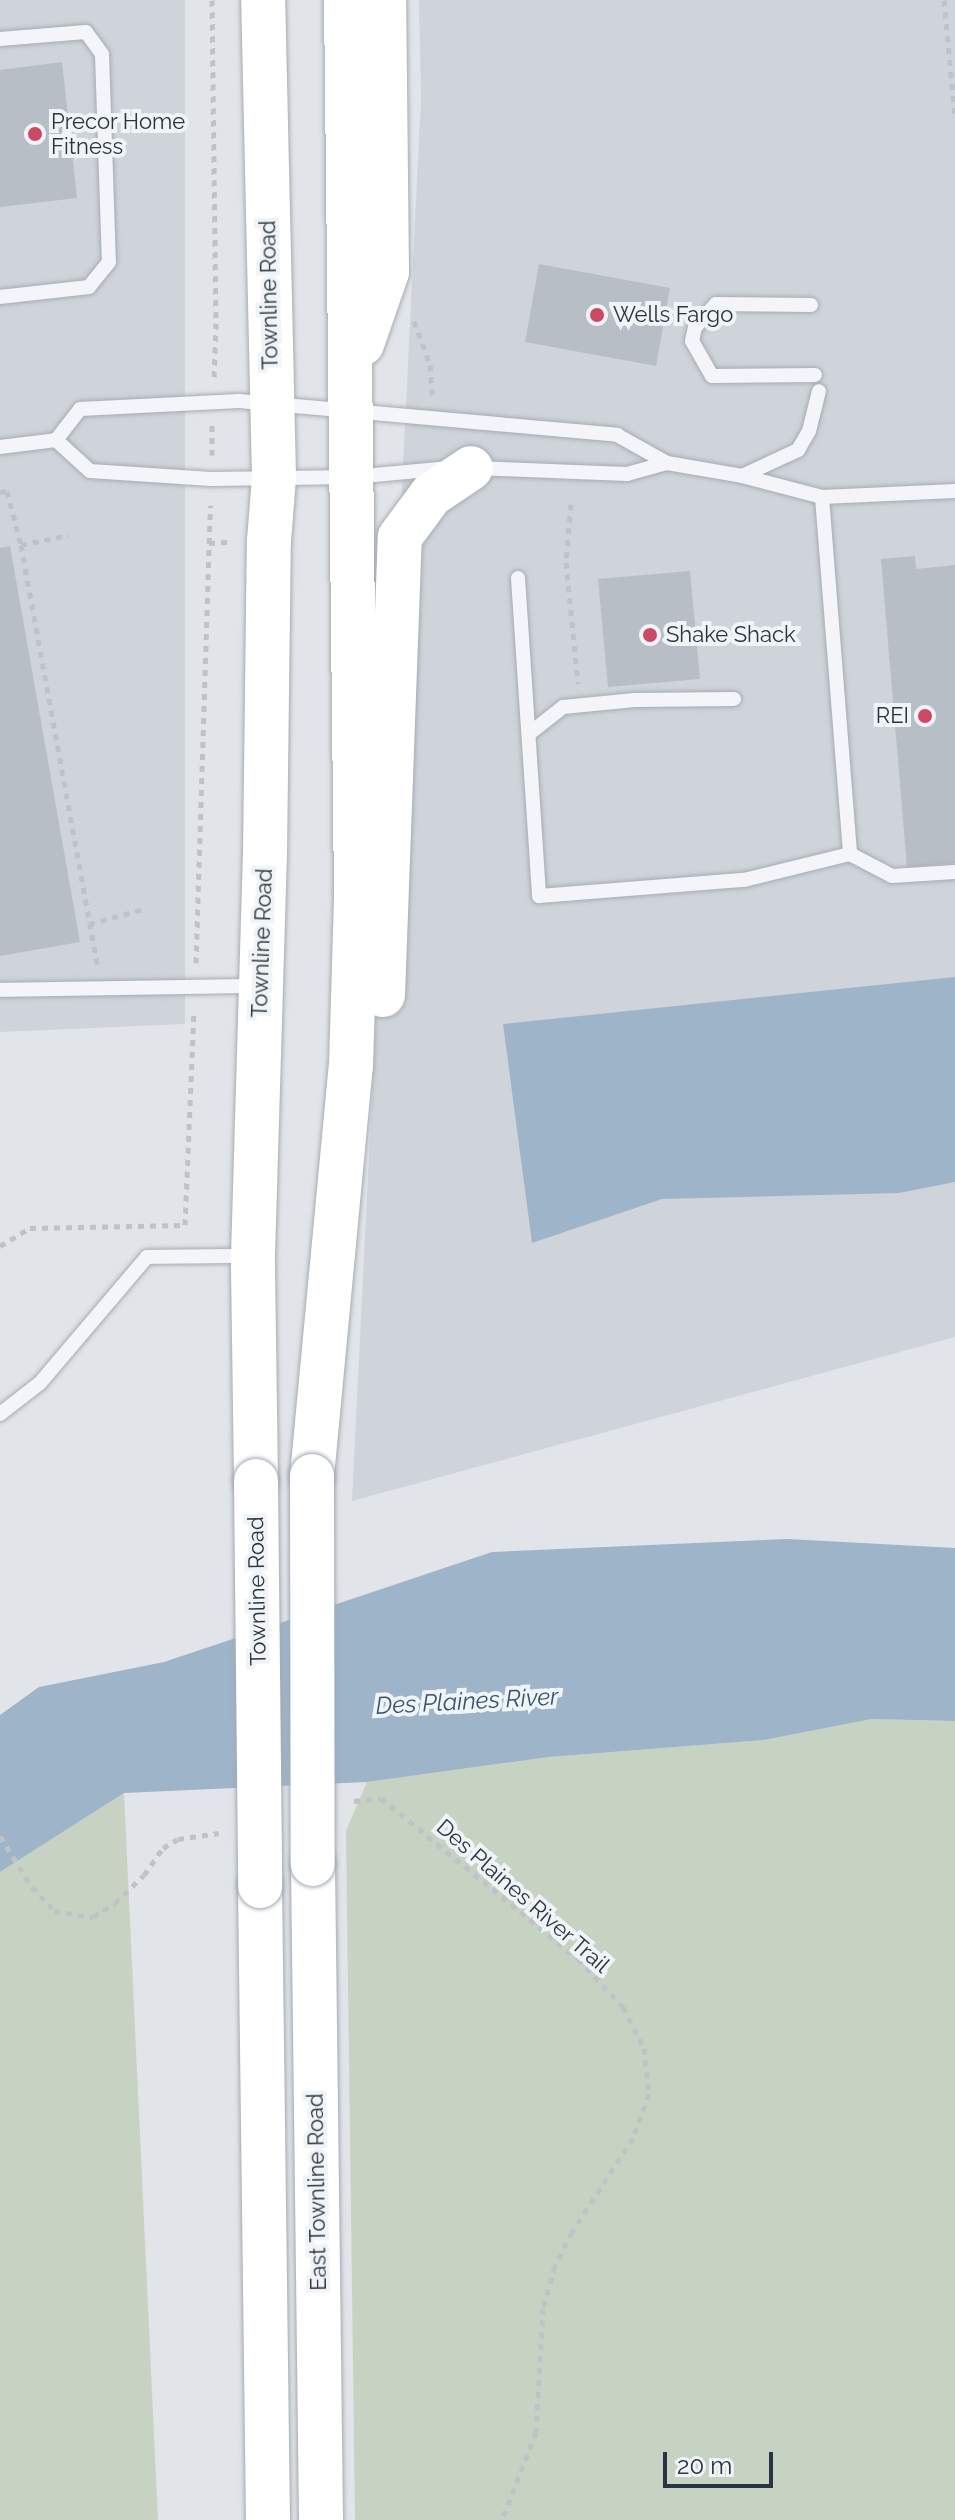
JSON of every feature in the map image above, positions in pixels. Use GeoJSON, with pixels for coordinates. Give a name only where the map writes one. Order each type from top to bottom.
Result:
{"type":"FeatureCollection","features":[{"type":"Feature","properties":{"kind":"main road","name":"Townline Road"},"geometry":{"type":"LineString","coordinates":[[263,0],[274,477],[269,541],[253,1256],[268,2520]]}},
{"type":"Feature","properties":{"kind":"main road"},"geometry":{"type":"LineString","coordinates":[[346,0],[356,894],[351,1066]]}},
{"type":"Feature","properties":{"kind":"main road"},"geometry":{"type":"LineString","coordinates":[[352,392],[387,272],[384,0]]}},
{"type":"Feature","properties":{"kind":"main road"},"geometry":{"type":"LineString","coordinates":[[351,1066],[383,996],[400,537],[431,495],[471,468]]}},
{"type":"Feature","properties":{"kind":"main road","name":"East Townline Road"},"geometry":{"type":"LineString","coordinates":[[321,2520],[312,1476],[351,1066]]}},
{"type":"Feature","properties":{"kind":"lane"},"geometry":{"type":"LineString","coordinates":[[0,39],[86,32],[102,54],[109,262],[89,287],[0,297]]}},
{"type":"Feature","properties":{"kind":"lane"},"geometry":{"type":"LineString","coordinates":[[811,305],[716,304],[695,327],[692,341],[712,376],[815,375]]}},
{"type":"Feature","properties":{"kind":"lane"},"geometry":{"type":"LineString","coordinates":[[742,476],[798,450],[809,431],[819,391]]}},
{"type":"Feature","properties":{"kind":"lane"},"geometry":{"type":"LineString","coordinates":[[0,447],[56,440],[80,409],[212,402],[272,404],[352,392],[617,435],[667,463],[742,476],[822,497],[955,491]]}},
{"type":"Feature","properties":{"kind":"lane"},"geometry":{"type":"LineString","coordinates":[[56,440],[90,471],[211,479],[353,477],[471,468],[627,474],[667,463]]}},
{"type":"Feature","properties":{"kind":"lane"},"geometry":{"type":"LineString","coordinates":[[822,497],[850,854]]}},
{"type":"Feature","properties":{"kind":"lane"},"geometry":{"type":"LineString","coordinates":[[518,578],[539,896],[744,880],[850,854],[892,876],[955,872]]}},
{"type":"Feature","properties":{"kind":"lane"},"geometry":{"type":"LineString","coordinates":[[530,733],[563,707],[635,700],[734,699]]}},
{"type":"Feature","properties":{"kind":"lane"},"geometry":{"type":"LineString","coordinates":[[0,990],[261,986]]}},
{"type":"Feature","properties":{"kind":"lane"},"geometry":{"type":"LineString","coordinates":[[0,1414],[40,1383],[147,1257],[253,1256]]}},
{"type":"Feature","properties":{"kind":"path"},"geometry":{"type":"LineString","coordinates":[[208,543],[216,323],[212,0]]}},
{"type":"Feature","properties":{"kind":"path"},"geometry":{"type":"LineString","coordinates":[[944,0],[955,117]]}},
{"type":"Feature","properties":{"kind":"path"},"geometry":{"type":"LineString","coordinates":[[0,492],[7,491],[21,545],[101,988]]}},
{"type":"Feature","properties":{"kind":"path"},"geometry":{"type":"LineString","coordinates":[[571,504],[566,562],[580,698]]}},
{"type":"Feature","properties":{"kind":"path"},"geometry":{"type":"LineString","coordinates":[[21,545],[69,535]]}},
{"type":"Feature","properties":{"kind":"path"},"geometry":{"type":"LineString","coordinates":[[89,924],[144,909]]}},
{"type":"Feature","properties":{"kind":"path","name":"Des Plaines River Trail"},"geometry":{"type":"LineString","coordinates":[[420,1827],[514,1910],[578,1959],[623,2007],[644,2048],[649,2094],[633,2138],[572,2232],[555,2266],[543,2308],[536,2432],[502,2520]]}},
{"type":"Feature","properties":{"kind":"path"},"geometry":{"type":"LineString","coordinates":[[0,1836],[32,1887]]}},
{"type":"Feature","properties":{"kind":"shaded area"},"geometry":{"type":"Polygon","coordinates":[[[0,0],[185,0],[185,1024],[0,1032],[0,0]]]}},
{"type":"Feature","properties":{"kind":"shaded area"},"geometry":{"type":"Polygon","coordinates":[[[419,0],[955,0],[955,1337],[352,1501],[421,100],[419,0]]]}},
{"type":"Feature","properties":{"kind":"green space"},"geometry":{"type":"Polygon","coordinates":[[[872,1719],[955,1721],[955,2520],[355,2520],[346,1831],[367,1782],[549,1757],[764,1740],[872,1719]]]}},
{"type":"Feature","properties":{"kind":"green space"},"geometry":{"type":"Polygon","coordinates":[[[124,1793],[158,2520],[0,2520],[0,1872],[124,1793]]]}},
{"type":"Feature","properties":{"kind":"water"},"geometry":{"type":"Polygon","coordinates":[[[955,977],[955,1182],[899,1193],[662,1199],[532,1243],[503,1024],[955,977]]]}},
{"type":"Feature","properties":{"kind":"water","name":"Des Plaines River"},"geometry":{"type":"Polygon","coordinates":[[[787,1539],[955,1548],[955,1721],[872,1719],[764,1740],[549,1757],[367,1782],[124,1793],[0,1872],[0,1715],[39,1687],[164,1662],[492,1552],[787,1539]]]}},
{"type":"Feature","properties":{"kind":"building","name":"Precor Home Fitness"},"geometry":{"type":"Polygon","coordinates":[[[62,62],[77,198],[0,207],[0,70],[62,62]]]}},
{"type":"Feature","properties":{"kind":"building","name":"Wells Fargo"},"geometry":{"type":"Polygon","coordinates":[[[539,264],[670,288],[656,366],[525,342],[539,264]]]}},
{"type":"Feature","properties":{"kind":"building"},"geometry":{"type":"Polygon","coordinates":[[[10,546],[80,942],[0,956],[0,548],[10,546]]]}},
{"type":"Feature","properties":{"kind":"building","name":"REI"},"geometry":{"type":"Polygon","coordinates":[[[915,556],[916,569],[955,565],[955,863],[907,867],[881,559],[915,556]]]}},
{"type":"Feature","properties":{"kind":"building","name":"Shake Shack"},"geometry":{"type":"Polygon","coordinates":[[[690,571],[700,679],[608,687],[598,579],[690,571]]]}},
{"type":"Feature","properties":{"kind":"place","name":"Precor Home Fitness"},"geometry":{"type":"Point","coordinates":[35,134]}},
{"type":"Feature","properties":{"kind":"place","name":"Wells Fargo"},"geometry":{"type":"Point","coordinates":[597,315]}},
{"type":"Feature","properties":{"kind":"place","name":"Shake Shack"},"geometry":{"type":"Point","coordinates":[650,635]}},
{"type":"Feature","properties":{"kind":"place","name":"REI"},"geometry":{"type":"Point","coordinates":[925,716]}}]}
